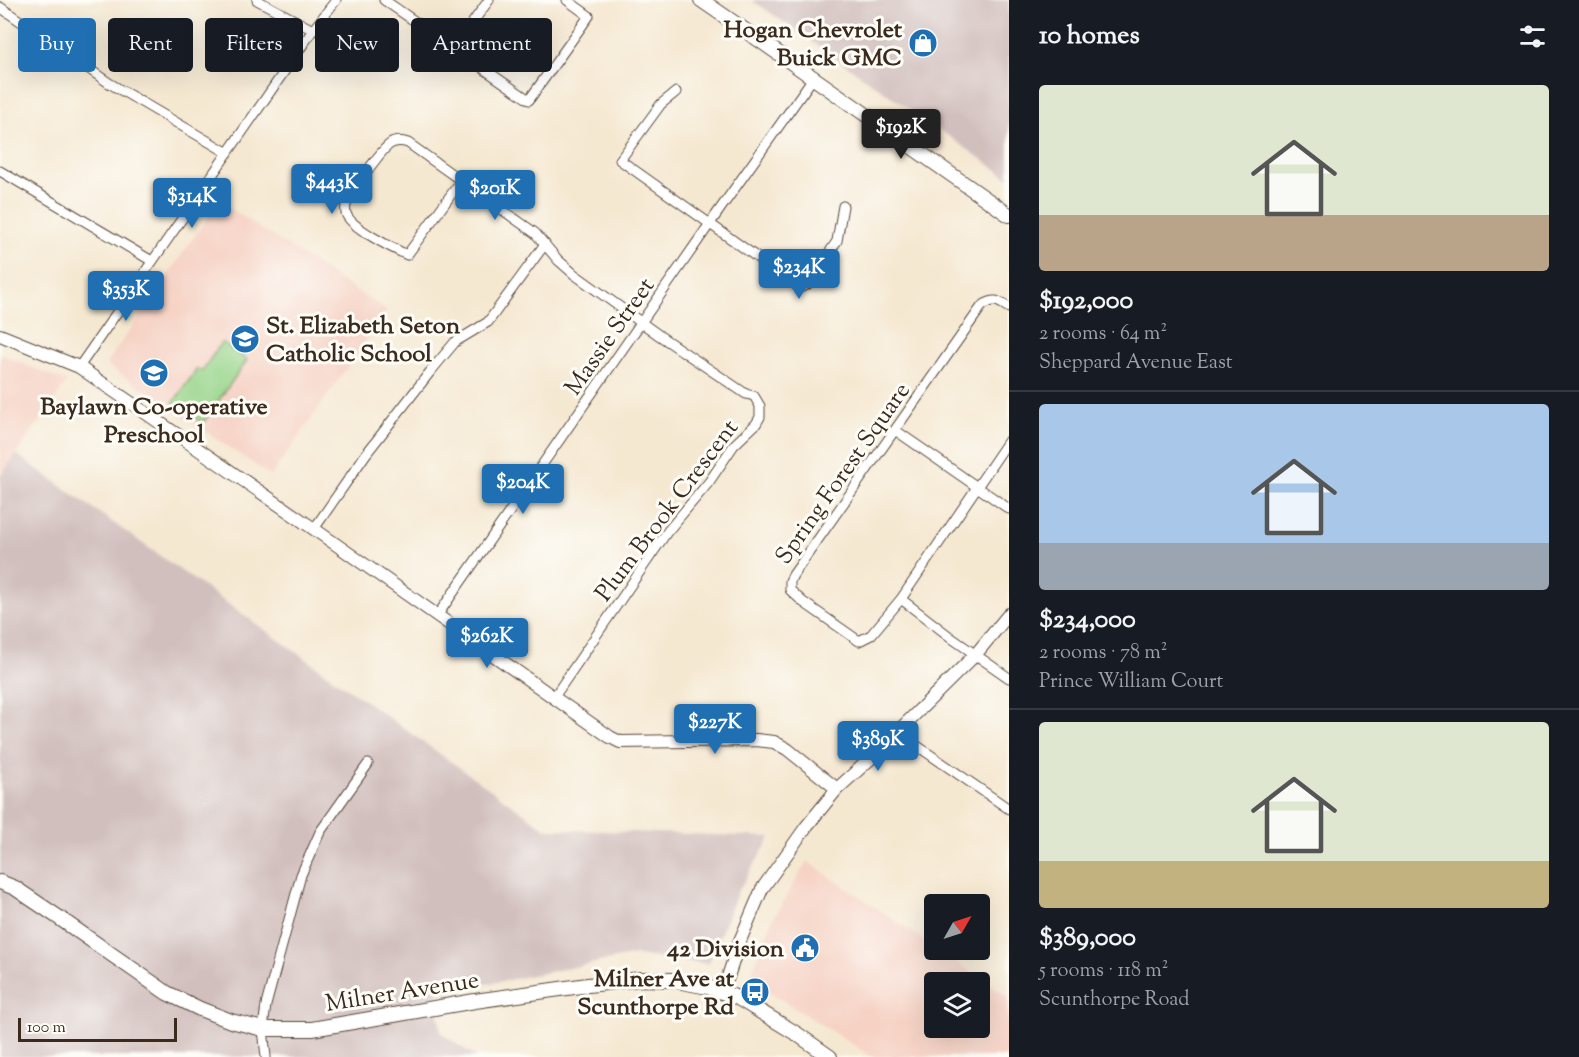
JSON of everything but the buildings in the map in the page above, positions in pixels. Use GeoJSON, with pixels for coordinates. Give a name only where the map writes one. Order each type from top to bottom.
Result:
{"type":"FeatureCollection","features":[{"type":"Feature","properties":{"kind":"main road"},"geometry":{"type":"LineString","coordinates":[[701,0],[1009,215]]}},
{"type":"Feature","properties":{"kind":"main road","name":"Milner Avenue"},"geometry":{"type":"LineString","coordinates":[[0,882],[15,888],[167,993],[231,1021],[263,1029],[312,1029],[588,985],[641,979],[671,980],[723,992],[757,1009],[830,1057]]}},
{"type":"Feature","properties":{"kind":"street"},"geometry":{"type":"LineString","coordinates":[[257,0],[313,30]]}},
{"type":"Feature","properties":{"kind":"street"},"geometry":{"type":"LineString","coordinates":[[78,367],[336,0]]}},
{"type":"Feature","properties":{"kind":"street"},"geometry":{"type":"LineString","coordinates":[[384,0],[411,19]]}},
{"type":"Feature","properties":{"kind":"street"},"geometry":{"type":"LineString","coordinates":[[476,18],[489,0]]}},
{"type":"Feature","properties":{"kind":"street"},"geometry":{"type":"LineString","coordinates":[[552,68],[589,16],[567,0]]}},
{"type":"Feature","properties":{"kind":"street"},"geometry":{"type":"LineString","coordinates":[[0,7],[109,83],[228,153]]}},
{"type":"Feature","properties":{"kind":"street"},"geometry":{"type":"LineString","coordinates":[[489,72],[529,100],[549,72]]}},
{"type":"Feature","properties":{"kind":"street","name":"Massie Street"},"geometry":{"type":"LineString","coordinates":[[437,616],[813,78]]}},
{"type":"Feature","properties":{"kind":"street"},"geometry":{"type":"LineString","coordinates":[[676,93],[661,104],[620,160],[796,285],[803,287],[808,284],[837,241],[843,206]]}},
{"type":"Feature","properties":{"kind":"street"},"geometry":{"type":"LineString","coordinates":[[461,181],[407,255],[391,248],[358,227],[349,220],[345,212],[346,202],[382,152],[391,143],[400,141],[408,143],[535,233],[574,274],[642,322]]}},
{"type":"Feature","properties":{"kind":"street"},"geometry":{"type":"LineString","coordinates":[[0,171],[152,261]]}},
{"type":"Feature","properties":{"kind":"street"},"geometry":{"type":"LineString","coordinates":[[314,529],[366,454],[430,372],[455,342],[488,322],[545,244]]}},
{"type":"Feature","properties":{"kind":"street","name":"Spring Forest Square"},"geometry":{"type":"LineString","coordinates":[[1009,308],[998,301],[990,300],[982,306],[806,556],[790,581],[790,590],[803,602],[859,641],[871,635],[901,599],[1009,440]]}},
{"type":"Feature","properties":{"kind":"street","name":"Plum Brook Crescent"},"geometry":{"type":"LineString","coordinates":[[554,697],[667,532],[709,482],[734,445],[756,424],[760,417],[760,406],[754,396],[746,394],[642,322]]}},
{"type":"Feature","properties":{"kind":"street"},"geometry":{"type":"LineString","coordinates":[[0,335],[78,367],[610,737],[620,742],[756,740],[774,742],[799,757],[837,789]]}},
{"type":"Feature","properties":{"kind":"street"},"geometry":{"type":"LineString","coordinates":[[895,430],[1009,509]]}},
{"type":"Feature","properties":{"kind":"street"},"geometry":{"type":"LineString","coordinates":[[901,599],[1009,678]]}},
{"type":"Feature","properties":{"kind":"street"},"geometry":{"type":"LineString","coordinates":[[723,992],[739,943],[762,889],[806,827],[837,789],[975,654],[1009,615]]}},
{"type":"Feature","properties":{"kind":"street"},"geometry":{"type":"LineString","coordinates":[[897,732],[1009,809]]}},
{"type":"Feature","properties":{"kind":"street"},"geometry":{"type":"LineString","coordinates":[[266,1057],[263,1029],[266,1005],[307,861],[321,832],[368,764]]}},
{"type":"Feature","properties":{"kind":"shaded area"},"geometry":{"type":"Polygon","coordinates":[[[752,0],[1009,0],[1009,178],[752,0]]]}},
{"type":"Feature","properties":{"kind":"shaded area","name":"St. Elizabeth Seton Catholic School"},"geometry":{"type":"Polygon","coordinates":[[[219,201],[387,311],[271,476],[106,364],[219,201]]]}},
{"type":"Feature","properties":{"kind":"shaded area"},"geometry":{"type":"Polygon","coordinates":[[[0,354],[67,382],[0,477],[0,354]]]}},
{"type":"Feature","properties":{"kind":"shaded area"},"geometry":{"type":"Polygon","coordinates":[[[16,454],[546,829],[771,837],[737,893],[708,964],[635,955],[436,994],[441,1033],[476,1057],[0,1057],[0,477],[16,454]]]}},
{"type":"Feature","properties":{"kind":"shaded area"},"geometry":{"type":"Polygon","coordinates":[[[807,861],[924,940],[924,960],[953,960],[971,972],[924,972],[924,1038],[990,1038],[990,984],[1009,997],[1009,1057],[872,1057],[749,979],[773,919],[807,861]]]}},
{"type":"Feature","properties":{"kind":"green space"},"geometry":{"type":"Polygon","coordinates":[[[222,342],[247,360],[203,423],[173,403],[197,369],[202,371],[222,342]]]}},
{"type":"Feature","properties":{"kind":"place","name":"Hogan Chevrolet Buick GMC"},"geometry":{"type":"Point","coordinates":[923,43]}},
{"type":"Feature","properties":{"kind":"place","name":"St. Elizabeth Seton Catholic School"},"geometry":{"type":"Point","coordinates":[245,339]}},
{"type":"Feature","properties":{"kind":"place","name":"Baylawn Co-operative Preschool"},"geometry":{"type":"Point","coordinates":[154,373]}},
{"type":"Feature","properties":{"kind":"place","name":"42 Division"},"geometry":{"type":"Point","coordinates":[805,948]}},
{"type":"Feature","properties":{"kind":"place","name":"Milner Ave at Scunthorpe Rd"},"geometry":{"type":"Point","coordinates":[755,992]}}]}
